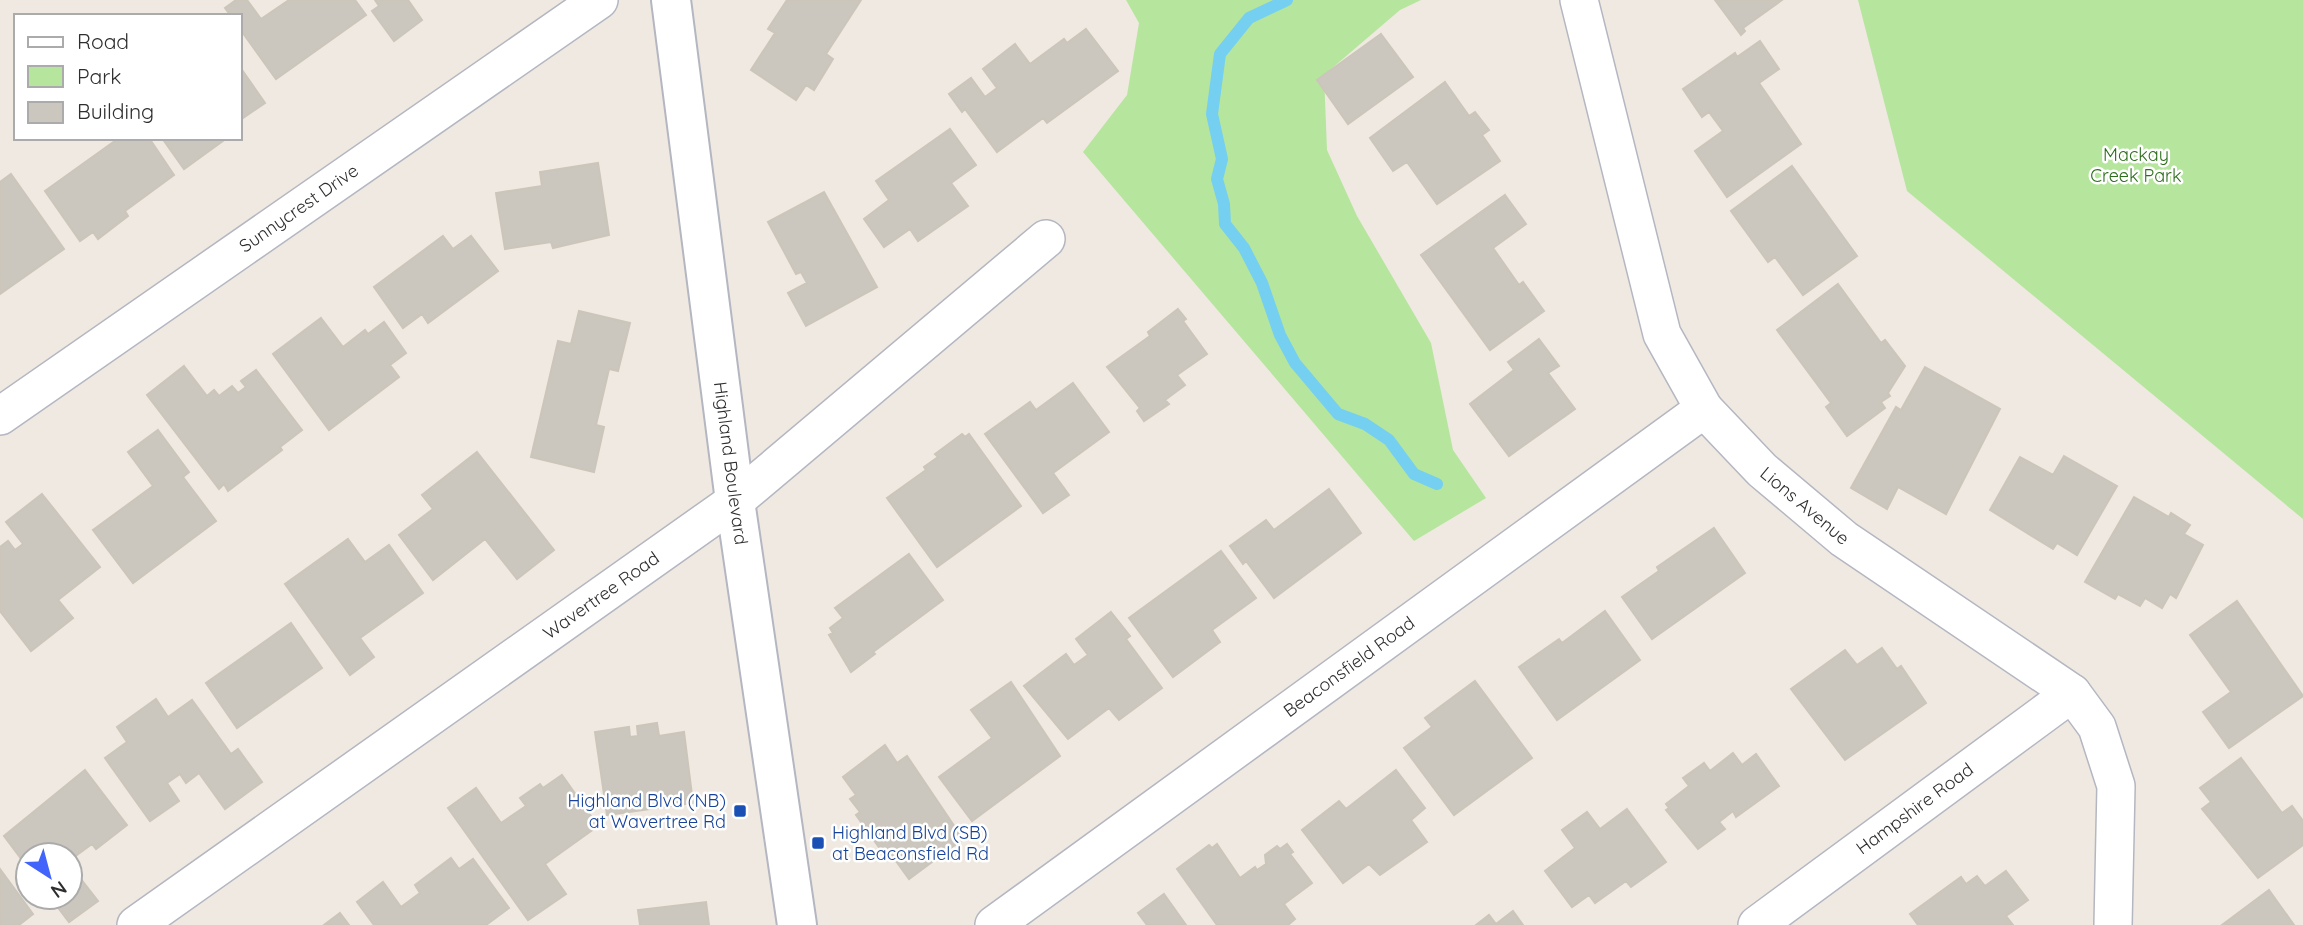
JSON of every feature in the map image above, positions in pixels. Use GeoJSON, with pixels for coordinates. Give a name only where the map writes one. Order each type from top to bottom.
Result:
{"type":"FeatureCollection","features":[{"type":"Feature","properties":{"kind":"street","name":"Sunnycrest Drive"},"geometry":{"type":"LineString","coordinates":[[0,416],[598,0]]}},
{"type":"Feature","properties":{"kind":"street","name":"Highland Boulevard"},"geometry":{"type":"LineString","coordinates":[[671,0],[734,501],[797,925]]}},
{"type":"Feature","properties":{"kind":"street","name":"Lions Avenue"},"geometry":{"type":"LineString","coordinates":[[1579,0],[1662,334],[1703,409],[1762,470],[1844,539],[2072,693],[2097,727],[2116,786],[2113,925]]}},
{"type":"Feature","properties":{"kind":"street","name":"Wavertree Road"},"geometry":{"type":"LineString","coordinates":[[136,925],[734,501],[1046,239]]}},
{"type":"Feature","properties":{"kind":"street","name":"Beaconsfield Road"},"geometry":{"type":"LineString","coordinates":[[994,925],[1703,409]]}},
{"type":"Feature","properties":{"kind":"street","name":"Hampshire Road"},"geometry":{"type":"LineString","coordinates":[[1757,925],[2072,693]]}},
{"type":"Feature","properties":{"kind":"green space"},"geometry":{"type":"Polygon","coordinates":[[[1126,0],[1421,0],[1400,10],[1324,75],[1327,150],[1357,216],[1431,343],[1453,450],[1486,498],[1414,541],[1083,152],[1127,95],[1139,23],[1126,0]]]}},
{"type":"Feature","properties":{"kind":"green space","name":"Mackay Creek Park"},"geometry":{"type":"Polygon","coordinates":[[[1858,0],[2303,0],[2303,519],[1907,191],[1858,0]]]}},
{"type":"Feature","properties":{"kind":"building"},"geometry":{"type":"Polygon","coordinates":[[[236,0],[247,0],[261,19],[289,0],[355,0],[366,15],[276,79],[242,32],[242,14],[230,14],[225,8],[236,0]]]}},
{"type":"Feature","properties":{"kind":"building"},"geometry":{"type":"Polygon","coordinates":[[[375,0],[408,0],[422,20],[394,41],[372,11],[379,6],[375,0]]]}},
{"type":"Feature","properties":{"kind":"building"},"geometry":{"type":"Polygon","coordinates":[[[787,0],[861,0],[826,54],[833,59],[814,90],[806,85],[796,100],[751,70],[775,33],[768,29],[787,0]]]}},
{"type":"Feature","properties":{"kind":"building"},"geometry":{"type":"Polygon","coordinates":[[[1715,0],[1782,0],[1743,28],[1745,31],[1741,35],[1715,0]]]}},
{"type":"Feature","properties":{"kind":"building"},"geometry":{"type":"Polygon","coordinates":[[[1086,29],[1118,71],[1047,123],[1043,118],[997,152],[965,109],[962,112],[949,94],[971,78],[985,97],[997,88],[983,69],[1015,44],[1030,64],[1064,39],[1067,43],[1086,29]]]}},
{"type":"Feature","properties":{"kind":"building"},"geometry":{"type":"Polygon","coordinates":[[[1381,34],[1413,77],[1348,124],[1317,80],[1381,34]]]}},
{"type":"Feature","properties":{"kind":"building"},"geometry":{"type":"Polygon","coordinates":[[[1760,41],[1779,69],[1759,83],[1801,144],[1727,197],[1695,151],[1723,131],[1709,112],[1702,117],[1683,89],[1735,53],[1737,57],[1760,41]]]}},
{"type":"Feature","properties":{"kind":"building"},"geometry":{"type":"Polygon","coordinates":[[[242,70],[265,103],[242,119],[242,70]]]}},
{"type":"Feature","properties":{"kind":"building"},"geometry":{"type":"Polygon","coordinates":[[[1445,82],[1469,116],[1475,112],[1489,130],[1482,135],[1500,161],[1437,204],[1407,162],[1393,171],[1370,138],[1445,82]]]}},
{"type":"Feature","properties":{"kind":"building"},"geometry":{"type":"Polygon","coordinates":[[[950,129],[976,165],[951,183],[968,206],[918,241],[910,229],[884,247],[864,219],[889,200],[876,181],[950,129]]]}},
{"type":"Feature","properties":{"kind":"building"},"geometry":{"type":"Polygon","coordinates":[[[116,140],[150,140],[174,175],[125,211],[128,216],[98,239],[93,232],[80,241],[45,191],[116,140]]]}},
{"type":"Feature","properties":{"kind":"building"},"geometry":{"type":"Polygon","coordinates":[[[163,140],[224,140],[184,169],[163,140]]]}},
{"type":"Feature","properties":{"kind":"building"},"geometry":{"type":"Polygon","coordinates":[[[598,163],[609,235],[553,248],[551,242],[505,249],[496,193],[542,186],[540,172],[598,163]]]}},
{"type":"Feature","properties":{"kind":"building"},"geometry":{"type":"Polygon","coordinates":[[[1792,166],[1857,256],[1803,295],[1775,257],[1768,262],[1731,211],[1792,166]]]}},
{"type":"Feature","properties":{"kind":"building"},"geometry":{"type":"Polygon","coordinates":[[[11,174],[64,249],[0,294],[0,182],[11,174]]]}},
{"type":"Feature","properties":{"kind":"building"},"geometry":{"type":"Polygon","coordinates":[[[824,192],[877,287],[806,326],[788,293],[807,283],[801,272],[796,274],[768,222],[824,192]]]}},
{"type":"Feature","properties":{"kind":"building"},"geometry":{"type":"Polygon","coordinates":[[[1505,195],[1526,224],[1493,248],[1519,285],[1523,282],[1544,311],[1490,350],[1421,255],[1505,195]]]}},
{"type":"Feature","properties":{"kind":"building"},"geometry":{"type":"Polygon","coordinates":[[[443,236],[453,249],[471,236],[498,271],[428,323],[422,314],[403,328],[374,287],[443,236]]]}},
{"type":"Feature","properties":{"kind":"building"},"geometry":{"type":"Polygon","coordinates":[[[1838,284],[1881,343],[1885,340],[1905,366],[1888,393],[1890,396],[1881,402],[1885,408],[1847,436],[1826,407],[1831,403],[1777,330],[1838,284]]]}},
{"type":"Feature","properties":{"kind":"building"},"geometry":{"type":"Polygon","coordinates":[[[1178,309],[1186,319],[1183,321],[1207,354],[1177,375],[1185,385],[1165,400],[1169,404],[1144,421],[1137,411],[1140,408],[1107,367],[1150,336],[1148,332],[1178,309]]]}},
{"type":"Feature","properties":{"kind":"building"},"geometry":{"type":"Polygon","coordinates":[[[579,311],[630,323],[618,371],[609,369],[596,425],[604,427],[594,472],[531,457],[558,341],[571,344],[579,311]]]}},
{"type":"Feature","properties":{"kind":"building"},"geometry":{"type":"Polygon","coordinates":[[[321,318],[343,347],[365,330],[368,334],[384,322],[406,353],[390,365],[399,377],[329,430],[273,354],[321,318]]]}},
{"type":"Feature","properties":{"kind":"building"},"geometry":{"type":"Polygon","coordinates":[[[1539,339],[1559,366],[1548,373],[1575,409],[1509,456],[1470,404],[1514,370],[1508,362],[1539,339]]]}},
{"type":"Feature","properties":{"kind":"building"},"geometry":{"type":"Polygon","coordinates":[[[184,366],[207,396],[214,390],[219,396],[232,386],[238,393],[246,387],[241,381],[256,370],[302,430],[280,447],[282,450],[228,491],[224,484],[219,489],[147,395],[184,366]]]}},
{"type":"Feature","properties":{"kind":"building"},"geometry":{"type":"Polygon","coordinates":[[[1925,367],[2000,409],[1946,514],[1898,487],[1887,509],[1851,488],[1896,407],[1901,410],[1925,367]]]}},
{"type":"Feature","properties":{"kind":"building"},"geometry":{"type":"Polygon","coordinates":[[[1073,383],[1109,432],[1053,473],[1069,495],[1043,513],[985,434],[1030,402],[1036,410],[1073,383]]]}},
{"type":"Feature","properties":{"kind":"building"},"geometry":{"type":"Polygon","coordinates":[[[158,430],[189,472],[183,477],[216,521],[133,583],[93,530],[153,486],[128,452],[158,430]]]}},
{"type":"Feature","properties":{"kind":"building"},"geometry":{"type":"Polygon","coordinates":[[[962,434],[965,437],[969,434],[1021,506],[937,567],[887,498],[926,470],[924,467],[938,457],[935,454],[962,434]]]}},
{"type":"Feature","properties":{"kind":"building"},"geometry":{"type":"Polygon","coordinates":[[[477,452],[554,550],[517,579],[485,539],[433,580],[399,535],[433,509],[422,495],[477,452]]]}},
{"type":"Feature","properties":{"kind":"building"},"geometry":{"type":"Polygon","coordinates":[[[2064,456],[2117,486],[2077,555],[2057,543],[2053,549],[1990,510],[2020,457],[2053,475],[2064,456]]]}},
{"type":"Feature","properties":{"kind":"building"},"geometry":{"type":"Polygon","coordinates":[[[1329,489],[1361,533],[1274,598],[1246,561],[1243,564],[1230,546],[1266,520],[1274,530],[1329,489]]]}},
{"type":"Feature","properties":{"kind":"building"},"geometry":{"type":"Polygon","coordinates":[[[42,494],[100,567],[58,600],[73,618],[31,651],[0,611],[0,547],[8,541],[15,550],[23,544],[6,522],[42,494]]]}},
{"type":"Feature","properties":{"kind":"building"},"geometry":{"type":"Polygon","coordinates":[[[2134,497],[2169,517],[2171,513],[2190,525],[2184,534],[2203,545],[2176,598],[2170,594],[2162,608],[2145,598],[2140,606],[2118,594],[2115,599],[2085,582],[2134,497]]]}},
{"type":"Feature","properties":{"kind":"building"},"geometry":{"type":"Polygon","coordinates":[[[1714,528],[1745,573],[1652,639],[1622,597],[1659,571],[1657,567],[1714,528]]]}},
{"type":"Feature","properties":{"kind":"building"},"geometry":{"type":"Polygon","coordinates":[[[348,539],[365,562],[389,545],[423,593],[360,638],[374,657],[350,675],[285,584],[348,539]]]}},
{"type":"Feature","properties":{"kind":"building"},"geometry":{"type":"Polygon","coordinates":[[[1221,551],[1256,598],[1212,630],[1220,642],[1173,677],[1129,618],[1221,551]]]}},
{"type":"Feature","properties":{"kind":"building"},"geometry":{"type":"Polygon","coordinates":[[[909,554],[943,600],[873,652],[875,654],[851,672],[829,635],[833,633],[830,628],[843,618],[835,608],[909,554]]]}},
{"type":"Feature","properties":{"kind":"building"},"geometry":{"type":"Polygon","coordinates":[[[2237,601],[2303,696],[2229,748],[2203,712],[2231,692],[2190,635],[2237,601]]]}},
{"type":"Feature","properties":{"kind":"building"},"geometry":{"type":"Polygon","coordinates":[[[1605,611],[1640,660],[1557,720],[1519,667],[1559,639],[1562,643],[1605,611]]]}},
{"type":"Feature","properties":{"kind":"building"},"geometry":{"type":"Polygon","coordinates":[[[1111,612],[1130,636],[1126,639],[1162,688],[1119,720],[1109,708],[1068,739],[1024,686],[1066,654],[1074,665],[1088,655],[1076,639],[1111,612]]]}},
{"type":"Feature","properties":{"kind":"building"},"geometry":{"type":"Polygon","coordinates":[[[291,623],[322,668],[237,728],[206,683],[291,623]]]}},
{"type":"Feature","properties":{"kind":"building"},"geometry":{"type":"Polygon","coordinates":[[[1882,648],[1897,669],[1901,666],[1926,703],[1845,760],[1791,689],[1845,650],[1857,665],[1882,648]]]}},
{"type":"Feature","properties":{"kind":"building"},"geometry":{"type":"Polygon","coordinates":[[[1475,681],[1532,758],[1454,815],[1404,748],[1432,727],[1425,718],[1475,681]]]}},
{"type":"Feature","properties":{"kind":"building"},"geometry":{"type":"Polygon","coordinates":[[[1011,682],[1060,756],[972,821],[939,777],[992,738],[971,710],[1011,682]]]}},
{"type":"Feature","properties":{"kind":"building"},"geometry":{"type":"Polygon","coordinates":[[[156,699],[168,717],[192,700],[231,754],[238,749],[262,782],[225,809],[199,773],[186,783],[180,774],[167,783],[179,801],[150,821],[105,758],[127,742],[117,727],[156,699]]]}},
{"type":"Feature","properties":{"kind":"building"},"geometry":{"type":"Polygon","coordinates":[[[657,723],[659,736],[684,732],[693,803],[607,815],[595,732],[629,727],[630,737],[638,736],[637,726],[657,723]]]}},
{"type":"Feature","properties":{"kind":"building"},"geometry":{"type":"Polygon","coordinates":[[[885,745],[897,763],[907,756],[963,839],[909,879],[888,850],[883,853],[856,815],[860,812],[850,799],[856,795],[843,777],[885,745]]]}},
{"type":"Feature","properties":{"kind":"building"},"geometry":{"type":"Polygon","coordinates":[[[1733,753],[1742,765],[1756,754],[1779,786],[1736,817],[1733,811],[1719,822],[1725,829],[1698,849],[1666,810],[1669,808],[1666,804],[1689,786],[1683,778],[1704,763],[1710,771],[1733,753]]]}},
{"type":"Feature","properties":{"kind":"building"},"geometry":{"type":"Polygon","coordinates":[[[2241,758],[2282,813],[2292,806],[2303,821],[2303,845],[2258,878],[2202,809],[2211,802],[2200,788],[2241,758]]]}},
{"type":"Feature","properties":{"kind":"building"},"geometry":{"type":"Polygon","coordinates":[[[85,770],[127,825],[96,849],[92,844],[84,850],[84,841],[14,841],[14,849],[4,836],[85,770]]]}},
{"type":"Feature","properties":{"kind":"building"},"geometry":{"type":"Polygon","coordinates":[[[1396,770],[1425,808],[1411,820],[1427,842],[1380,875],[1369,864],[1343,883],[1302,830],[1339,801],[1346,809],[1396,770]]]}},
{"type":"Feature","properties":{"kind":"building"},"geometry":{"type":"Polygon","coordinates":[[[562,775],[598,826],[545,864],[566,894],[528,920],[448,808],[476,788],[501,823],[526,806],[520,798],[540,784],[543,788],[562,775]]]}},
{"type":"Feature","properties":{"kind":"building"},"geometry":{"type":"Polygon","coordinates":[[[1627,809],[1666,862],[1631,887],[1626,881],[1595,903],[1589,895],[1572,907],[1545,871],[1575,848],[1562,830],[1587,812],[1600,829],[1627,809]]]}},
{"type":"Feature","properties":{"kind":"building"},"geometry":{"type":"Polygon","coordinates":[[[1217,844],[1240,878],[1255,867],[1257,870],[1266,864],[1265,855],[1277,846],[1280,849],[1287,844],[1293,852],[1290,854],[1312,883],[1284,904],[1295,919],[1288,925],[1217,925],[1177,869],[1209,845],[1212,848],[1217,844]]]}},
{"type":"Feature","properties":{"kind":"building"},"geometry":{"type":"Polygon","coordinates":[[[451,858],[459,869],[473,859],[509,908],[486,925],[374,925],[357,902],[383,882],[401,907],[420,893],[415,885],[451,858]]]}},
{"type":"Feature","properties":{"kind":"building"},"geometry":{"type":"Polygon","coordinates":[[[0,869],[14,888],[14,911],[31,911],[33,914],[19,925],[0,925],[0,869]]]}},
{"type":"Feature","properties":{"kind":"building"},"geometry":{"type":"Polygon","coordinates":[[[2006,871],[2028,900],[2006,916],[2013,925],[1918,925],[1910,914],[1961,877],[1966,884],[1977,876],[1985,886],[2006,871]]]}},
{"type":"Feature","properties":{"kind":"building"},"geometry":{"type":"Polygon","coordinates":[[[84,883],[98,901],[69,922],[61,911],[84,911],[84,883]]]}},
{"type":"Feature","properties":{"kind":"building"},"geometry":{"type":"Polygon","coordinates":[[[2269,890],[2294,925],[2222,925],[2269,890]]]}},
{"type":"Feature","properties":{"kind":"building"},"geometry":{"type":"Polygon","coordinates":[[[1164,894],[1186,925],[1147,925],[1138,913],[1164,894]]]}},
{"type":"Feature","properties":{"kind":"building"},"geometry":{"type":"Polygon","coordinates":[[[706,902],[709,925],[640,925],[638,910],[706,902]]]}},
{"type":"Feature","properties":{"kind":"building"},"geometry":{"type":"Polygon","coordinates":[[[1513,911],[1523,925],[1476,925],[1489,915],[1496,924],[1513,911]]]}},
{"type":"Feature","properties":{"kind":"building"},"geometry":{"type":"Polygon","coordinates":[[[340,913],[349,925],[324,925],[340,913]]]}},
{"type":"Feature","properties":{"kind":"waterway"},"geometry":{"type":"LineString","coordinates":[[1287,0],[1249,18],[1220,54],[1212,114],[1222,159],[1217,179],[1224,204],[1225,224],[1244,248],[1262,283],[1280,335],[1295,363],[1338,414],[1365,424],[1389,440],[1414,474],[1437,484]]}},
{"type":"Feature","properties":{"kind":"place","name":"Highland Blvd (NB) at Wavertree Rd"},"geometry":{"type":"Point","coordinates":[740,811]}},
{"type":"Feature","properties":{"kind":"place","name":"Highland Blvd (SB) at Beaconsfield Rd"},"geometry":{"type":"Point","coordinates":[818,843]}}]}
